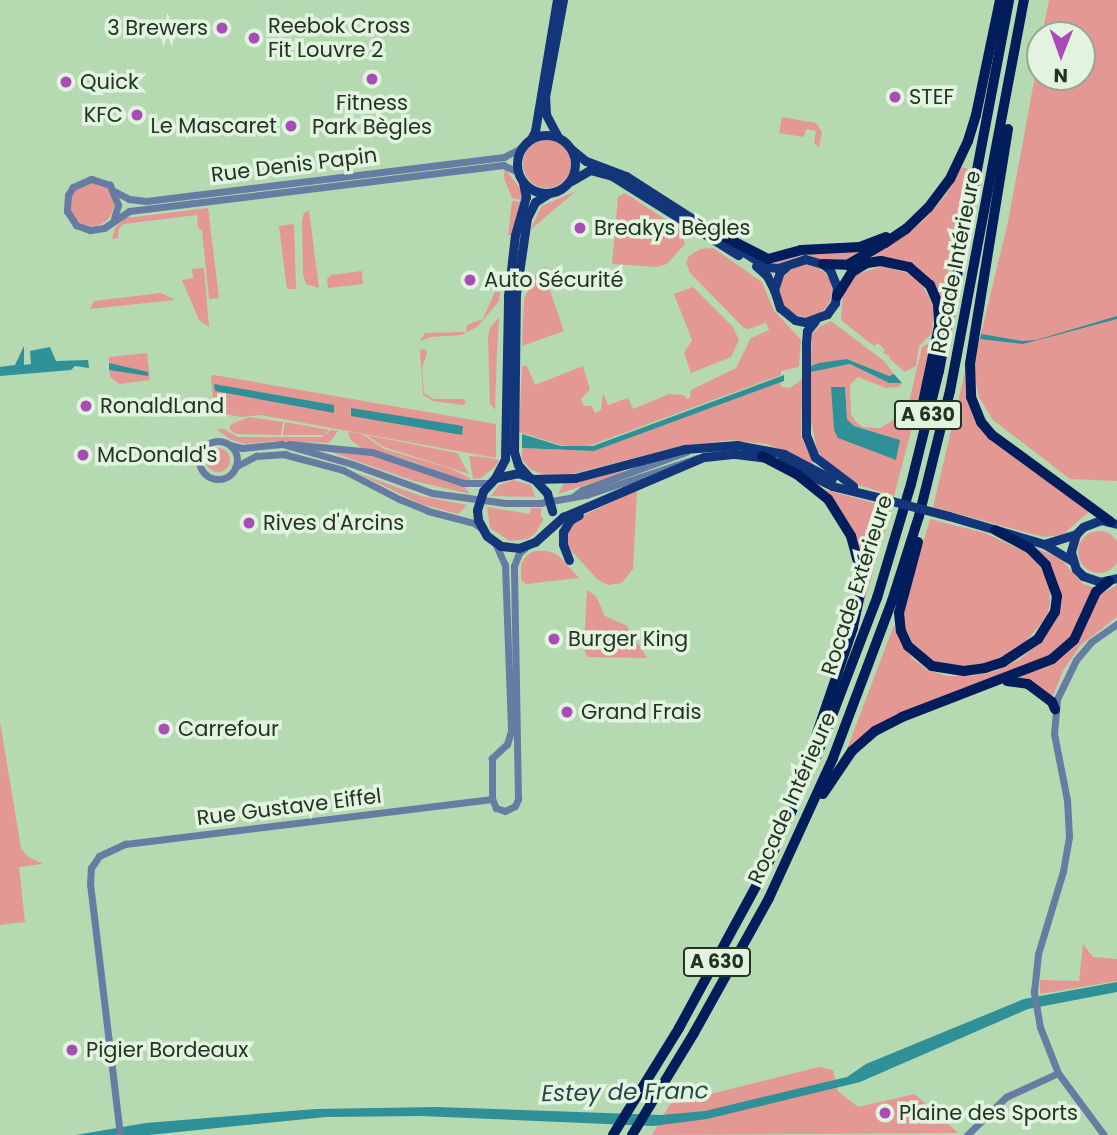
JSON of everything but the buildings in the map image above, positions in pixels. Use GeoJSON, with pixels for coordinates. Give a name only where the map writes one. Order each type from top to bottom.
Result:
{"type":"FeatureCollection","features":[{"type":"Feature","properties":{"kind":"highway"},"geometry":{"type":"LineString","coordinates":[[822,264],[838,266],[856,261],[906,229],[950,179],[968,141],[1000,0]]}},
{"type":"Feature","properties":{"kind":"highway","name":"Rocade Extérieure"},"geometry":{"type":"LineString","coordinates":[[613,1135],[723,951],[792,814],[842,692],[889,558],[939,371],[1009,0]]}},
{"type":"Feature","properties":{"kind":"highway","name":"Rocade Intérieure"},"geometry":{"type":"LineString","coordinates":[[632,1135],[738,956],[807,819],[858,697],[892,601],[919,516],[950,391],[1024,0]]}},
{"type":"Feature","properties":{"kind":"highway"},"geometry":{"type":"LineString","coordinates":[[1017,40],[1005,157],[970,363],[971,397],[981,422],[992,435],[1114,523]]}},
{"type":"Feature","properties":{"kind":"highway"},"geometry":{"type":"LineString","coordinates":[[717,233],[762,257],[774,258],[801,250],[860,247],[916,220]]}},
{"type":"Feature","properties":{"kind":"highway"},"geometry":{"type":"LineString","coordinates":[[837,296],[852,272],[867,263],[881,261],[909,267],[922,275],[938,304],[936,344],[890,534],[889,558]]}},
{"type":"Feature","properties":{"kind":"highway"},"geometry":{"type":"LineString","coordinates":[[950,391],[940,464],[898,613],[901,632],[908,646],[932,666],[964,671],[1003,662],[1038,639],[1049,625],[1057,596],[1052,574],[1029,548],[995,530]]}},
{"type":"Feature","properties":{"kind":"highway"},"geometry":{"type":"LineString","coordinates":[[762,456],[798,475],[828,499],[851,536],[860,578],[853,628],[792,814]]}},
{"type":"Feature","properties":{"kind":"highway"},"geometry":{"type":"LineString","coordinates":[[807,819],[852,751],[875,731],[902,717],[1045,664],[1065,649],[1081,630],[1096,592],[1113,580]]}},
{"type":"Feature","properties":{"kind":"highway"},"geometry":{"type":"LineString","coordinates":[[998,682],[1023,681],[1052,702],[1055,709]]}},
{"type":"Feature","properties":{"kind":"main road"},"geometry":{"type":"LineString","coordinates":[[557,0],[535,131],[521,148],[518,172],[526,197],[515,235],[508,296],[505,459],[477,510],[481,529],[493,542],[510,548],[527,546],[563,517],[703,452],[737,445],[783,454],[844,487],[1044,544],[1072,561],[1083,576],[1091,580],[1113,580]]}},
{"type":"Feature","properties":{"kind":"main road"},"geometry":{"type":"LineString","coordinates":[[563,0],[545,97],[546,114],[559,138],[582,159],[626,176],[764,265],[778,268],[805,259],[822,264],[835,278],[837,296],[827,314],[815,321],[807,331],[806,435],[810,449],[825,467],[840,479],[877,497]]}},
{"type":"Feature","properties":{"kind":"main road"},"geometry":{"type":"LineString","coordinates":[[530,140],[545,135],[559,138]]}},
{"type":"Feature","properties":{"kind":"main road"},"geometry":{"type":"LineString","coordinates":[[570,181],[575,165],[571,149]]}},
{"type":"Feature","properties":{"kind":"main road"},"geometry":{"type":"LineString","coordinates":[[547,529],[552,511],[547,493],[518,465],[514,453],[515,306],[521,243],[527,218],[535,202],[556,192],[581,172],[590,170],[620,180],[764,271],[780,308],[787,315],[805,322],[815,321]]}},
{"type":"Feature","properties":{"kind":"main road"},"geometry":{"type":"LineString","coordinates":[[523,183],[532,190],[548,194]]}},
{"type":"Feature","properties":{"kind":"main road"},"geometry":{"type":"LineString","coordinates":[[774,290],[780,272],[787,265]]}},
{"type":"Feature","properties":{"kind":"main road"},"geometry":{"type":"LineString","coordinates":[[489,484],[510,473],[531,477],[575,478],[685,449],[781,460],[832,486],[844,487]]}},
{"type":"Feature","properties":{"kind":"main road"},"geometry":{"type":"LineString","coordinates":[[569,560],[562,538],[567,524],[620,492]]}},
{"type":"Feature","properties":{"kind":"main road"},"geometry":{"type":"LineString","coordinates":[[1044,544],[1076,534],[1091,522],[1114,523]]}},
{"type":"Feature","properties":{"kind":"main road"},"geometry":{"type":"LineString","coordinates":[[1072,561],[1071,552],[1076,534]]}},
{"type":"Feature","properties":{"kind":"street","name":"Rue Denis Papin"},"geometry":{"type":"LineString","coordinates":[[114,190],[129,199],[146,201],[504,157],[521,148]]}},
{"type":"Feature","properties":{"kind":"street","name":"Rue Denis Papin"},"geometry":{"type":"LineString","coordinates":[[114,219],[129,211],[503,165],[518,172]]}},
{"type":"Feature","properties":{"kind":"street"},"geometry":{"type":"LineString","coordinates":[[98,179],[114,190],[118,205],[114,219],[97,230],[83,229],[71,219],[66,203],[73,187],[85,180],[98,179]]}},
{"type":"Feature","properties":{"kind":"street"},"geometry":{"type":"LineString","coordinates":[[314,454],[256,456],[235,467],[228,476],[217,478],[203,472],[199,463],[201,451],[209,443],[220,441],[242,447],[315,444],[372,452],[463,483],[489,484]]}},
{"type":"Feature","properties":{"kind":"street"},"geometry":{"type":"LineString","coordinates":[[282,444],[352,464],[408,486],[467,499],[522,503],[573,496],[582,490],[703,452]]}},
{"type":"Feature","properties":{"kind":"street"},"geometry":{"type":"LineString","coordinates":[[230,445],[236,455],[235,467]]}},
{"type":"Feature","properties":{"kind":"street"},"geometry":{"type":"LineString","coordinates":[[284,454],[343,470],[399,499],[428,511],[474,523],[481,529]]}},
{"type":"Feature","properties":{"kind":"street"},"geometry":{"type":"LineString","coordinates":[[492,799],[491,763],[510,735],[505,565],[493,542]]}},
{"type":"Feature","properties":{"kind":"street"},"geometry":{"type":"LineString","coordinates":[[517,759],[513,566],[519,553],[527,546]]}},
{"type":"Feature","properties":{"kind":"street"},"geometry":{"type":"LineString","coordinates":[[1104,1135],[1058,1073],[1035,1009],[1034,996],[1038,954],[1063,872],[1069,837],[1067,800],[1054,734],[1055,709],[1061,688],[1076,660],[1091,642],[1117,624]]}},
{"type":"Feature","properties":{"kind":"street"},"geometry":{"type":"LineString","coordinates":[[500,751],[511,752],[517,759]]}},
{"type":"Feature","properties":{"kind":"street","name":"Rue Gustave Eiffel"},"geometry":{"type":"LineString","coordinates":[[120,1135],[90,885],[94,861],[104,851],[125,844],[492,799],[496,808],[505,811],[517,803],[517,759]]}},
{"type":"Feature","properties":{"kind":"street"},"geometry":{"type":"LineString","coordinates":[[967,1135],[1001,1101],[1058,1073]]}},
{"type":"Feature","properties":{"kind":"shaded area"},"geometry":{"type":"Polygon","coordinates":[[[1049,0],[1117,0],[1117,481],[1070,479],[993,420],[979,397],[973,367],[1008,222],[1032,91],[1096,91],[1096,21],[1045,21],[1049,0]]]}},
{"type":"Feature","properties":{"kind":"shaded area"},"geometry":{"type":"Polygon","coordinates":[[[782,117],[816,123],[822,132],[819,147],[814,143],[816,131],[806,129],[804,137],[779,133],[782,117]]]}},
{"type":"Feature","properties":{"kind":"shaded area"},"geometry":{"type":"Polygon","coordinates":[[[547,140],[564,147],[571,164],[564,181],[547,188],[530,181],[523,164],[530,147],[547,140]]]}},
{"type":"Feature","properties":{"kind":"shaded area"},"geometry":{"type":"Polygon","coordinates":[[[962,167],[968,169],[942,304],[917,268],[861,262],[921,223],[945,196],[962,167]]]}},
{"type":"Feature","properties":{"kind":"shaded area"},"geometry":{"type":"Polygon","coordinates":[[[505,169],[522,191],[522,200],[512,198],[504,178],[505,169]]]}},
{"type":"Feature","properties":{"kind":"shaded area"},"geometry":{"type":"Polygon","coordinates":[[[92,182],[107,189],[114,204],[107,219],[92,226],[77,219],[70,204],[77,189],[92,182]]]}},
{"type":"Feature","properties":{"kind":"shaded area"},"geometry":{"type":"Polygon","coordinates":[[[576,191],[530,230],[542,206],[576,191]]]}},
{"type":"Feature","properties":{"kind":"shaded area"},"geometry":{"type":"Polygon","coordinates":[[[625,193],[679,228],[685,244],[667,264],[656,267],[612,264],[618,197],[625,193]]]}},
{"type":"Feature","properties":{"kind":"shaded area"},"geometry":{"type":"Polygon","coordinates":[[[512,201],[522,202],[512,234],[508,236],[512,201]]]}},
{"type":"Feature","properties":{"kind":"shaded area"},"geometry":{"type":"Polygon","coordinates":[[[208,208],[219,298],[209,299],[202,230],[198,228],[197,215],[124,224],[119,229],[118,238],[112,239],[115,228],[126,218],[208,208]]]}},
{"type":"Feature","properties":{"kind":"shaded area"},"geometry":{"type":"Polygon","coordinates":[[[309,210],[319,288],[306,284],[303,274],[302,220],[304,213],[309,210]]]}},
{"type":"Feature","properties":{"kind":"shaded area"},"geometry":{"type":"Polygon","coordinates":[[[294,224],[296,289],[287,289],[279,226],[294,224]]]}},
{"type":"Feature","properties":{"kind":"shaded area"},"geometry":{"type":"Polygon","coordinates":[[[713,248],[762,282],[773,309],[801,340],[799,367],[781,371],[781,375],[583,448],[561,445],[519,432],[522,366],[527,366],[535,385],[583,366],[590,390],[581,399],[584,406],[592,406],[595,413],[601,410],[603,393],[608,405],[628,398],[633,409],[669,394],[684,395],[687,399],[690,398],[691,390],[736,368],[751,338],[769,330],[766,323],[744,328],[690,273],[686,262],[689,256],[700,249],[713,248]]]}},
{"type":"Feature","properties":{"kind":"shaded area"},"geometry":{"type":"Polygon","coordinates":[[[860,251],[854,259],[826,262],[800,256],[775,265],[776,262],[795,255],[860,251]]]}},
{"type":"Feature","properties":{"kind":"shaded area"},"geometry":{"type":"Polygon","coordinates":[[[806,265],[816,267],[824,273],[830,281],[830,301],[824,309],[816,315],[806,317],[796,315],[788,309],[782,301],[780,291],[782,281],[788,273],[796,267],[806,265]]]}},
{"type":"Feature","properties":{"kind":"shaded area"},"geometry":{"type":"Polygon","coordinates":[[[548,266],[543,271],[564,331],[522,346],[524,299],[538,270],[548,266]]]}},
{"type":"Feature","properties":{"kind":"shaded area"},"geometry":{"type":"Polygon","coordinates":[[[882,266],[910,274],[921,283],[934,307],[932,333],[919,346],[916,366],[905,372],[890,356],[883,353],[885,350],[878,343],[874,346],[841,320],[843,294],[855,275],[882,266]]]}},
{"type":"Feature","properties":{"kind":"shaded area"},"geometry":{"type":"Polygon","coordinates":[[[204,268],[209,327],[199,320],[182,280],[193,278],[192,269],[204,268]]]}},
{"type":"Feature","properties":{"kind":"shaded area"},"geometry":{"type":"Polygon","coordinates":[[[362,271],[363,284],[328,288],[327,279],[331,275],[362,271]]]}},
{"type":"Feature","properties":{"kind":"shaded area"},"geometry":{"type":"Polygon","coordinates":[[[693,287],[733,327],[739,340],[731,357],[691,373],[684,353],[692,340],[674,294],[693,287]]]}},
{"type":"Feature","properties":{"kind":"shaded area"},"geometry":{"type":"Polygon","coordinates":[[[495,292],[500,292],[499,301],[477,327],[461,335],[431,337],[420,341],[425,333],[466,332],[467,325],[483,319],[495,292]]]}},
{"type":"Feature","properties":{"kind":"shaded area"},"geometry":{"type":"Polygon","coordinates":[[[161,293],[175,300],[90,309],[94,301],[161,293]]]}},
{"type":"Feature","properties":{"kind":"shaded area"},"geometry":{"type":"Polygon","coordinates":[[[499,317],[495,410],[490,403],[488,338],[490,328],[499,317]]]}},
{"type":"Feature","properties":{"kind":"shaded area"},"geometry":{"type":"Polygon","coordinates":[[[831,321],[884,361],[894,374],[889,376],[848,359],[811,366],[812,334],[831,321]]]}},
{"type":"Feature","properties":{"kind":"shaded area"},"geometry":{"type":"Polygon","coordinates":[[[930,343],[918,404],[894,496],[855,484],[823,460],[817,450],[811,421],[811,372],[850,364],[889,383],[902,383],[899,387],[886,388],[858,377],[850,385],[851,414],[856,422],[863,427],[880,428],[892,421],[909,402],[922,347],[930,343]],[[845,387],[834,430],[900,440],[854,426],[847,419],[845,387]]]}},
{"type":"Feature","properties":{"kind":"shaded area"},"geometry":{"type":"Polygon","coordinates":[[[425,349],[427,353],[422,368],[424,393],[434,399],[463,399],[466,402],[463,405],[433,401],[423,395],[420,350],[425,349]]]}},
{"type":"Feature","properties":{"kind":"shaded area"},"geometry":{"type":"Polygon","coordinates":[[[147,353],[150,380],[119,384],[110,377],[109,357],[147,353]]]}},
{"type":"Feature","properties":{"kind":"shaded area"},"geometry":{"type":"Polygon","coordinates":[[[965,372],[966,398],[977,424],[1090,511],[1062,535],[1043,537],[933,507],[965,372]]]}},
{"type":"Feature","properties":{"kind":"shaded area"},"geometry":{"type":"Polygon","coordinates":[[[211,376],[496,424],[496,458],[260,415],[241,417],[214,412],[211,376]]]}},
{"type":"Feature","properties":{"kind":"shaded area"},"geometry":{"type":"Polygon","coordinates":[[[802,379],[801,436],[814,465],[767,444],[732,440],[681,446],[564,476],[544,475],[530,469],[522,460],[522,448],[594,451],[780,382],[781,387],[790,388],[802,379]]]}},
{"type":"Feature","properties":{"kind":"shaded area"},"geometry":{"type":"Polygon","coordinates":[[[249,417],[283,422],[281,435],[237,434],[230,430],[230,425],[249,417]]]}},
{"type":"Feature","properties":{"kind":"shaded area"},"geometry":{"type":"Polygon","coordinates":[[[285,422],[329,430],[324,435],[283,435],[285,422]]]}},
{"type":"Feature","properties":{"kind":"shaded area"},"geometry":{"type":"Polygon","coordinates":[[[217,429],[224,429],[238,437],[322,437],[331,430],[338,431],[329,443],[273,441],[245,444],[229,439],[217,429]]]}},
{"type":"Feature","properties":{"kind":"shaded area"},"geometry":{"type":"Polygon","coordinates":[[[348,432],[362,434],[384,449],[449,468],[470,478],[469,482],[408,460],[360,447],[350,439],[348,432]]]}},
{"type":"Feature","properties":{"kind":"shaded area"},"geometry":{"type":"Polygon","coordinates":[[[366,435],[457,453],[469,474],[384,447],[366,435]]]}},
{"type":"Feature","properties":{"kind":"shaded area"},"geometry":{"type":"Polygon","coordinates":[[[218,448],[229,455],[230,460],[223,471],[218,472],[207,465],[206,460],[213,449],[218,448]]]}},
{"type":"Feature","properties":{"kind":"shaded area"},"geometry":{"type":"Polygon","coordinates":[[[325,450],[362,453],[402,463],[465,487],[470,494],[414,481],[325,450]]]}},
{"type":"Feature","properties":{"kind":"shaded area"},"geometry":{"type":"Polygon","coordinates":[[[469,456],[499,460],[495,467],[481,478],[473,479],[469,456]]]}},
{"type":"Feature","properties":{"kind":"shaded area"},"geometry":{"type":"Polygon","coordinates":[[[618,471],[625,472],[558,494],[564,483],[618,471]]]}},
{"type":"Feature","properties":{"kind":"shaded area"},"geometry":{"type":"Polygon","coordinates":[[[355,472],[421,496],[467,505],[458,514],[421,504],[355,472]]]}},
{"type":"Feature","properties":{"kind":"shaded area"},"geometry":{"type":"Polygon","coordinates":[[[513,480],[531,485],[535,497],[491,496],[499,485],[513,480]]]}},
{"type":"Feature","properties":{"kind":"shaded area"},"geometry":{"type":"Polygon","coordinates":[[[819,488],[892,508],[858,622],[859,556],[819,488]]]}},
{"type":"Feature","properties":{"kind":"shaded area"},"geometry":{"type":"Polygon","coordinates":[[[637,490],[633,569],[622,583],[608,585],[597,579],[570,549],[565,540],[568,528],[580,517],[637,490]]]}},
{"type":"Feature","properties":{"kind":"shaded area"},"geometry":{"type":"Polygon","coordinates":[[[487,507],[530,514],[531,508],[541,508],[541,517],[544,518],[535,534],[527,539],[510,541],[490,528],[487,507]]]}},
{"type":"Feature","properties":{"kind":"shaded area"},"geometry":{"type":"Polygon","coordinates":[[[930,519],[985,533],[1024,551],[1038,564],[1049,582],[1050,604],[1046,618],[1020,648],[984,664],[964,667],[930,661],[916,649],[903,624],[903,612],[930,519]]]}},
{"type":"Feature","properties":{"kind":"shaded area"},"geometry":{"type":"Polygon","coordinates":[[[1099,531],[1114,537],[1120,552],[1114,567],[1099,573],[1084,567],[1078,552],[1084,537],[1099,531]]]}},
{"type":"Feature","properties":{"kind":"shaded area"},"geometry":{"type":"Polygon","coordinates":[[[1028,545],[1060,558],[1083,584],[1096,588],[1077,633],[1047,659],[919,707],[847,749],[894,625],[912,658],[927,670],[947,676],[971,676],[996,671],[1019,660],[1040,643],[1053,625],[1059,609],[1059,591],[1048,563],[1028,545]]]}},
{"type":"Feature","properties":{"kind":"shaded area"},"geometry":{"type":"Polygon","coordinates":[[[534,551],[548,551],[558,555],[579,578],[526,584],[521,580],[521,564],[527,555],[534,551]]]}},
{"type":"Feature","properties":{"kind":"shaded area"},"geometry":{"type":"Polygon","coordinates":[[[1117,585],[1117,617],[1081,645],[1064,669],[1052,698],[1019,677],[1067,651],[1097,596],[1117,585]]]}},
{"type":"Feature","properties":{"kind":"shaded area"},"geometry":{"type":"Polygon","coordinates":[[[587,590],[596,596],[605,616],[627,626],[647,658],[587,657],[584,648],[587,590]]]}},
{"type":"Feature","properties":{"kind":"shaded area"},"geometry":{"type":"Polygon","coordinates":[[[0,722],[21,848],[27,856],[43,864],[19,867],[25,922],[0,925],[0,722]]]}},
{"type":"Feature","properties":{"kind":"shaded area"},"geometry":{"type":"Polygon","coordinates":[[[1083,944],[1093,957],[1117,959],[1117,981],[1040,994],[1040,980],[1079,981],[1083,944]]]}},
{"type":"Feature","properties":{"kind":"shaded area"},"geometry":{"type":"Polygon","coordinates":[[[819,1067],[833,1070],[838,1091],[858,1107],[915,1094],[958,1133],[652,1135],[670,1104],[819,1067]]]}},
{"type":"Feature","properties":{"kind":"water"},"geometry":{"type":"Polygon","coordinates":[[[1117,316],[1117,319],[1023,344],[980,339],[981,334],[1022,341],[1036,340],[1117,316]]]}},
{"type":"Feature","properties":{"kind":"water"},"geometry":{"type":"Polygon","coordinates":[[[24,346],[24,365],[31,364],[30,351],[50,347],[56,361],[88,360],[89,368],[75,366],[71,370],[0,376],[0,367],[15,365],[24,346]]]}},
{"type":"Feature","properties":{"kind":"water"},"geometry":{"type":"Polygon","coordinates":[[[847,359],[889,376],[894,374],[902,383],[889,383],[850,364],[811,372],[811,366],[819,363],[847,359]]]}},
{"type":"Feature","properties":{"kind":"water"},"geometry":{"type":"Polygon","coordinates":[[[109,363],[148,372],[148,376],[109,370],[109,363]]]}},
{"type":"Feature","properties":{"kind":"water"},"geometry":{"type":"Polygon","coordinates":[[[784,375],[784,381],[594,451],[522,448],[522,434],[561,446],[593,446],[784,375]]]}},
{"type":"Feature","properties":{"kind":"water"},"geometry":{"type":"Polygon","coordinates":[[[214,384],[334,405],[334,413],[215,391],[214,384]]]}},
{"type":"Feature","properties":{"kind":"water"},"geometry":{"type":"Polygon","coordinates":[[[831,387],[845,387],[847,419],[854,426],[900,440],[896,460],[838,438],[834,430],[831,387]]]}},
{"type":"Feature","properties":{"kind":"water"},"geometry":{"type":"Polygon","coordinates":[[[351,408],[463,426],[462,435],[351,416],[351,408]]]}},
{"type":"Feature","properties":{"kind":"water"},"geometry":{"type":"Polygon","coordinates":[[[1117,982],[1117,992],[1028,1009],[860,1082],[707,1119],[653,1126],[421,1116],[326,1117],[149,1135],[76,1135],[146,1123],[316,1109],[437,1107],[661,1115],[705,1111],[847,1077],[866,1064],[1024,999],[1117,982]]]}},
{"type":"Feature","properties":{"kind":"place","name":"3 Brewers"},"geometry":{"type":"Point","coordinates":[222,28]}},
{"type":"Feature","properties":{"kind":"place","name":"Reebok Cross Fit Louvre 2"},"geometry":{"type":"Point","coordinates":[254,38]}},
{"type":"Feature","properties":{"kind":"place","name":"Fitness Park Bègles"},"geometry":{"type":"Point","coordinates":[372,79]}},
{"type":"Feature","properties":{"kind":"place","name":"Quick"},"geometry":{"type":"Point","coordinates":[66,82]}},
{"type":"Feature","properties":{"kind":"place","name":"STEF"},"geometry":{"type":"Point","coordinates":[895,97]}},
{"type":"Feature","properties":{"kind":"place","name":"KFC"},"geometry":{"type":"Point","coordinates":[137,115]}},
{"type":"Feature","properties":{"kind":"place","name":"Le Mascaret"},"geometry":{"type":"Point","coordinates":[291,126]}},
{"type":"Feature","properties":{"kind":"place","name":"Breakys Bègles"},"geometry":{"type":"Point","coordinates":[580,228]}},
{"type":"Feature","properties":{"kind":"place","name":"Auto Sécurité"},"geometry":{"type":"Point","coordinates":[470,280]}},
{"type":"Feature","properties":{"kind":"place","name":"RonaldLand"},"geometry":{"type":"Point","coordinates":[86,406]}},
{"type":"Feature","properties":{"kind":"place","name":"McDonald's"},"geometry":{"type":"Point","coordinates":[83,455]}},
{"type":"Feature","properties":{"kind":"place","name":"Rives d'Arcins"},"geometry":{"type":"Point","coordinates":[249,523]}},
{"type":"Feature","properties":{"kind":"place","name":"Burger King"},"geometry":{"type":"Point","coordinates":[554,639]}},
{"type":"Feature","properties":{"kind":"place","name":"Grand Frais"},"geometry":{"type":"Point","coordinates":[567,712]}},
{"type":"Feature","properties":{"kind":"place","name":"Carrefour"},"geometry":{"type":"Point","coordinates":[164,729]}},
{"type":"Feature","properties":{"kind":"place","name":"Pigier Bordeaux"},"geometry":{"type":"Point","coordinates":[72,1050]}},
{"type":"Feature","properties":{"kind":"place","name":"Plaine des Sports"},"geometry":{"type":"Point","coordinates":[885,1113]}},
{"type":"Feature","properties":{"kind":"water label","name":"Estey de Franc"},"geometry":{"type":"Point","coordinates":[625,1092]}}]}
